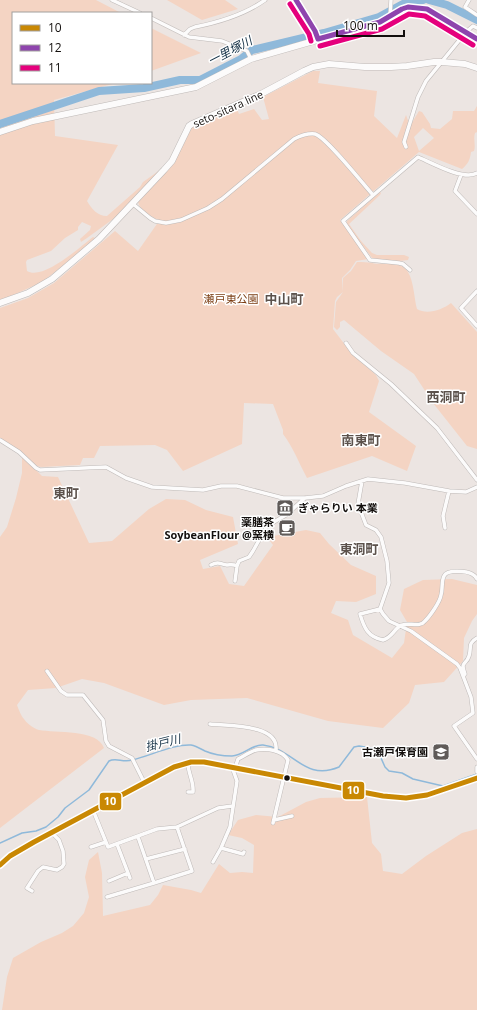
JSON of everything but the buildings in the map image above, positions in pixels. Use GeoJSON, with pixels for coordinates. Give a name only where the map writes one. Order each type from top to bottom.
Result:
{"type":"FeatureCollection","features":[{"type":"Feature","properties":{"kind":"main road"},"geometry":{"type":"LineString","coordinates":[[0,132],[33,121],[191,88],[209,81],[251,58],[375,24],[408,7],[427,9],[477,39]]}},
{"type":"Feature","properties":{"kind":"main road","name":"seto-sitara line"},"geometry":{"type":"LineString","coordinates":[[0,303],[28,293],[52,279],[99,239],[172,161],[189,126],[192,124],[261,94],[313,67],[329,64],[365,67],[407,66],[442,62],[465,64],[477,68]]}},
{"type":"Feature","properties":{"kind":"main road"},"geometry":{"type":"LineString","coordinates":[[0,865],[10,856],[144,782],[174,767],[188,763],[204,762],[383,796],[406,798],[427,795],[477,778]]}},
{"type":"Feature","properties":{"kind":"street"},"geometry":{"type":"LineString","coordinates":[[112,0],[138,12]]}},
{"type":"Feature","properties":{"kind":"street"},"geometry":{"type":"LineString","coordinates":[[184,35],[190,29],[195,27],[230,18],[246,12],[266,0]]}},
{"type":"Feature","properties":{"kind":"street"},"geometry":{"type":"LineString","coordinates":[[296,0],[315,31],[318,39]]}},
{"type":"Feature","properties":{"kind":"street"},"geometry":{"type":"LineString","coordinates":[[390,16],[391,0]]}},
{"type":"Feature","properties":{"kind":"street"},"geometry":{"type":"LineString","coordinates":[[469,0],[465,7],[477,15]]}},
{"type":"Feature","properties":{"kind":"street"},"geometry":{"type":"LineString","coordinates":[[152,19],[189,37],[212,39],[229,43],[247,51],[251,58]]}},
{"type":"Feature","properties":{"kind":"street"},"geometry":{"type":"LineString","coordinates":[[406,147],[404,142],[418,95],[428,78],[466,32],[473,26],[477,28]]}},
{"type":"Feature","properties":{"kind":"street"},"geometry":{"type":"LineString","coordinates":[[133,204],[155,221],[166,223],[181,220],[208,208],[222,199],[294,139],[301,135],[308,134],[314,134],[325,141],[373,195]]}},
{"type":"Feature","properties":{"kind":"street"},"geometry":{"type":"LineString","coordinates":[[410,270],[399,263],[370,260],[343,221],[418,157],[461,175],[473,176],[477,173]]}},
{"type":"Feature","properties":{"kind":"street"},"geometry":{"type":"LineString","coordinates":[[461,175],[455,191],[477,214]]}},
{"type":"Feature","properties":{"kind":"street"},"geometry":{"type":"LineString","coordinates":[[477,291],[461,308],[477,326]]}},
{"type":"Feature","properties":{"kind":"street"},"geometry":{"type":"LineString","coordinates":[[346,343],[353,353],[391,384],[437,428],[477,480]]}},
{"type":"Feature","properties":{"kind":"street"},"geometry":{"type":"LineString","coordinates":[[0,440],[19,452],[40,470],[106,467],[126,478],[152,487],[203,490],[221,486],[237,486],[283,498],[323,496],[346,486],[368,479],[405,483],[449,491],[466,492],[477,487]]}},
{"type":"Feature","properties":{"kind":"street"},"geometry":{"type":"LineString","coordinates":[[362,481],[358,504],[366,524],[376,530],[381,537],[387,561],[389,583],[380,609],[385,618],[399,627],[411,631],[457,664],[471,697],[473,713],[454,726],[477,759]]}},
{"type":"Feature","properties":{"kind":"street"},"geometry":{"type":"LineString","coordinates":[[445,528],[443,516],[449,491]]}},
{"type":"Feature","properties":{"kind":"street"},"geometry":{"type":"LineString","coordinates":[[235,581],[237,566],[240,561],[249,557],[267,526],[286,515],[305,498]]}},
{"type":"Feature","properties":{"kind":"street"},"geometry":{"type":"LineString","coordinates":[[211,565],[220,562],[226,565],[237,566]]}},
{"type":"Feature","properties":{"kind":"street"},"geometry":{"type":"LineString","coordinates":[[380,609],[360,614],[365,630],[369,634],[383,640],[390,638],[402,625],[412,623],[419,625],[424,623],[442,596],[442,585],[446,573],[452,571],[471,574],[477,579]]}},
{"type":"Feature","properties":{"kind":"street"},"geometry":{"type":"LineString","coordinates":[[463,676],[466,674],[462,666],[470,655],[469,647],[471,643],[477,638]]}},
{"type":"Feature","properties":{"kind":"street"},"geometry":{"type":"LineString","coordinates":[[48,671],[61,691],[67,695],[83,695],[103,720],[106,741],[110,746],[133,760],[144,782]]}},
{"type":"Feature","properties":{"kind":"street"},"geometry":{"type":"LineString","coordinates":[[210,724],[257,729],[269,734],[273,738],[276,749],[288,760],[273,822],[292,816]]}},
{"type":"Feature","properties":{"kind":"street"},"geometry":{"type":"LineString","coordinates":[[213,862],[230,828],[232,806],[237,781],[234,768],[238,759],[256,750],[276,749]]}},
{"type":"Feature","properties":{"kind":"street"},"geometry":{"type":"LineString","coordinates":[[188,763],[188,770],[194,783],[193,792],[188,792]]}},
{"type":"Feature","properties":{"kind":"street"},"geometry":{"type":"LineString","coordinates":[[477,767],[477,772]]}},
{"type":"Feature","properties":{"kind":"street"},"geometry":{"type":"LineString","coordinates":[[93,810],[108,847],[157,829],[177,827],[218,808],[232,806]]}},
{"type":"Feature","properties":{"kind":"street"},"geometry":{"type":"LineString","coordinates":[[107,897],[192,871],[177,827]]}},
{"type":"Feature","properties":{"kind":"street"},"geometry":{"type":"LineString","coordinates":[[32,891],[27,888],[38,871],[43,867],[57,870],[64,864],[63,852],[59,840],[52,833]]}},
{"type":"Feature","properties":{"kind":"street"},"geometry":{"type":"LineString","coordinates":[[138,837],[154,883]]}},
{"type":"Feature","properties":{"kind":"street"},"geometry":{"type":"LineString","coordinates":[[90,847],[106,842]]}},
{"type":"Feature","properties":{"kind":"street"},"geometry":{"type":"LineString","coordinates":[[117,844],[130,878]]}},
{"type":"Feature","properties":{"kind":"street"},"geometry":{"type":"LineString","coordinates":[[221,848],[243,854],[244,852]]}},
{"type":"Feature","properties":{"kind":"street"},"geometry":{"type":"LineString","coordinates":[[146,859],[185,849]]}},
{"type":"Feature","properties":{"kind":"street"},"geometry":{"type":"LineString","coordinates":[[109,881],[128,873]]}},
{"type":"Feature","properties":{"kind":"green space"},"geometry":{"type":"Polygon","coordinates":[[[0,0],[96,0],[119,12],[12,12],[12,84],[112,84],[54,100],[55,136],[118,145],[87,201],[100,215],[107,216],[140,187],[143,182],[160,170],[120,214],[87,238],[81,242],[80,239],[90,230],[91,226],[82,222],[78,227],[78,230],[65,238],[51,251],[27,260],[27,271],[34,273],[42,271],[62,261],[93,237],[95,238],[83,250],[42,282],[0,301],[0,0]]]}},
{"type":"Feature","properties":{"kind":"green space"},"geometry":{"type":"Polygon","coordinates":[[[167,0],[225,0],[238,9],[202,20],[167,0]]]}},
{"type":"Feature","properties":{"kind":"green space"},"geometry":{"type":"Polygon","coordinates":[[[152,28],[201,53],[152,71],[152,28]]]}},
{"type":"Feature","properties":{"kind":"green space","name":"瀬戸東公園"},"geometry":{"type":"Polygon","coordinates":[[[313,71],[320,71],[318,83],[377,91],[374,116],[397,138],[406,115],[410,126],[419,111],[422,112],[431,128],[440,129],[452,119],[453,111],[474,111],[477,106],[477,132],[474,135],[474,151],[471,152],[468,162],[462,169],[419,152],[340,220],[368,259],[356,261],[342,278],[343,292],[335,301],[333,329],[352,354],[376,375],[379,381],[369,412],[416,446],[407,471],[372,456],[307,478],[283,434],[283,430],[273,404],[244,403],[242,444],[183,471],[167,450],[155,445],[100,446],[94,458],[83,458],[80,465],[37,466],[0,438],[0,308],[28,298],[54,283],[115,231],[138,251],[159,221],[144,211],[138,202],[171,166],[192,127],[236,107],[239,114],[254,109],[262,120],[269,119],[263,97],[313,71]],[[423,128],[414,137],[419,151],[434,138],[423,128]]]}},
{"type":"Feature","properties":{"kind":"green space"},"geometry":{"type":"Polygon","coordinates":[[[380,192],[380,195],[349,224],[372,253],[377,255],[404,255],[409,257],[408,260],[400,261],[373,259],[346,224],[347,221],[380,192]]]}},
{"type":"Feature","properties":{"kind":"green space"},"geometry":{"type":"Polygon","coordinates":[[[357,262],[396,264],[405,268],[413,285],[417,309],[430,312],[443,308],[451,303],[477,332],[477,449],[467,446],[433,403],[414,374],[381,351],[344,320],[340,322],[340,327],[337,330],[334,327],[336,302],[343,292],[343,278],[351,271],[357,262]]]}},
{"type":"Feature","properties":{"kind":"green space"},"geometry":{"type":"Polygon","coordinates":[[[22,456],[42,476],[58,477],[89,543],[112,541],[149,509],[166,499],[185,500],[206,510],[233,517],[238,544],[200,560],[203,569],[220,566],[229,584],[244,586],[273,545],[270,541],[273,536],[306,530],[320,533],[351,565],[376,576],[376,594],[356,602],[336,601],[331,613],[348,620],[353,635],[392,658],[404,643],[407,622],[400,610],[404,589],[423,580],[452,579],[477,585],[477,614],[464,638],[463,661],[444,682],[415,685],[409,703],[383,728],[328,721],[247,698],[191,700],[164,705],[104,683],[82,679],[56,688],[28,690],[17,705],[25,721],[39,730],[75,733],[94,738],[100,742],[104,748],[0,828],[0,537],[7,527],[16,498],[22,473],[22,456]]]}},
{"type":"Feature","properties":{"kind":"green space"},"geometry":{"type":"Polygon","coordinates":[[[367,797],[372,843],[381,854],[383,871],[402,874],[426,856],[462,833],[477,829],[477,1010],[2,1010],[7,977],[13,958],[41,942],[62,933],[73,926],[84,913],[89,897],[85,877],[89,860],[98,852],[102,873],[103,916],[150,905],[158,895],[163,885],[201,893],[219,864],[230,873],[253,873],[254,845],[242,838],[228,835],[238,820],[256,815],[278,817],[306,802],[320,798],[367,797]]]}},
{"type":"Feature","properties":{"kind":"waterway","name":"一里塚川"},"geometry":{"type":"LineString","coordinates":[[0,124],[99,91],[144,88],[180,80],[200,80],[241,59],[252,50],[324,33],[379,17],[403,4],[423,0]]}},
{"type":"Feature","properties":{"kind":"waterway","name":"一里塚川"},"geometry":{"type":"LineString","coordinates":[[429,0],[447,5],[477,20]]}},
{"type":"Feature","properties":{"kind":"waterway","name":"掛戸川"},"geometry":{"type":"LineString","coordinates":[[0,843],[22,833],[36,831],[46,827],[58,817],[65,808],[89,790],[109,761],[129,761],[177,746],[193,745],[215,754],[232,756],[240,754],[255,746],[263,745],[273,747],[299,763],[317,770],[327,770],[339,767],[354,747],[359,746],[377,749],[385,767],[389,771],[402,773],[413,779],[443,786],[477,774]]}},
{"type":"Feature","properties":{"kind":"transit line","name":"12"},"geometry":{"type":"LineString","coordinates":[[296,0],[315,31],[318,39]]}},
{"type":"Feature","properties":{"kind":"transit line","name":"11"},"geometry":{"type":"LineString","coordinates":[[290,4],[309,34],[311,41]]}},
{"type":"Feature","properties":{"kind":"transit line","name":"12"},"geometry":{"type":"LineString","coordinates":[[318,39],[380,22],[408,7],[427,9],[477,39]]}},
{"type":"Feature","properties":{"kind":"transit line","name":"11"},"geometry":{"type":"LineString","coordinates":[[320,46],[382,29],[409,14],[425,16],[473,45]]}},
{"type":"Feature","properties":{"kind":"transit line","name":"10"},"geometry":{"type":"LineString","coordinates":[[0,865],[10,856],[34,842],[174,767],[191,762],[204,762],[383,796],[406,798],[427,795],[477,778]]}},
{"type":"Feature","properties":{"kind":"place","name":"ぎゃらりい 本業"},"geometry":{"type":"Point","coordinates":[285,508]}},
{"type":"Feature","properties":{"kind":"place","name":"薬膳茶 SoybeanFlour @窯横"},"geometry":{"type":"Point","coordinates":[287,528]}},
{"type":"Feature","properties":{"kind":"place","name":"古瀬戸保育園"},"geometry":{"type":"Point","coordinates":[441,752]}},
{"type":"Feature","properties":{"kind":"district","name":"中山町"},"geometry":{"type":"Point","coordinates":[284,299]}},
{"type":"Feature","properties":{"kind":"district","name":"西洞町"},"geometry":{"type":"Point","coordinates":[446,397]}},
{"type":"Feature","properties":{"kind":"district","name":"南東町"},"geometry":{"type":"Point","coordinates":[361,440]}},
{"type":"Feature","properties":{"kind":"district","name":"東町"},"geometry":{"type":"Point","coordinates":[66,493]}},
{"type":"Feature","properties":{"kind":"district","name":"東洞町"},"geometry":{"type":"Point","coordinates":[359,549]}}]}
